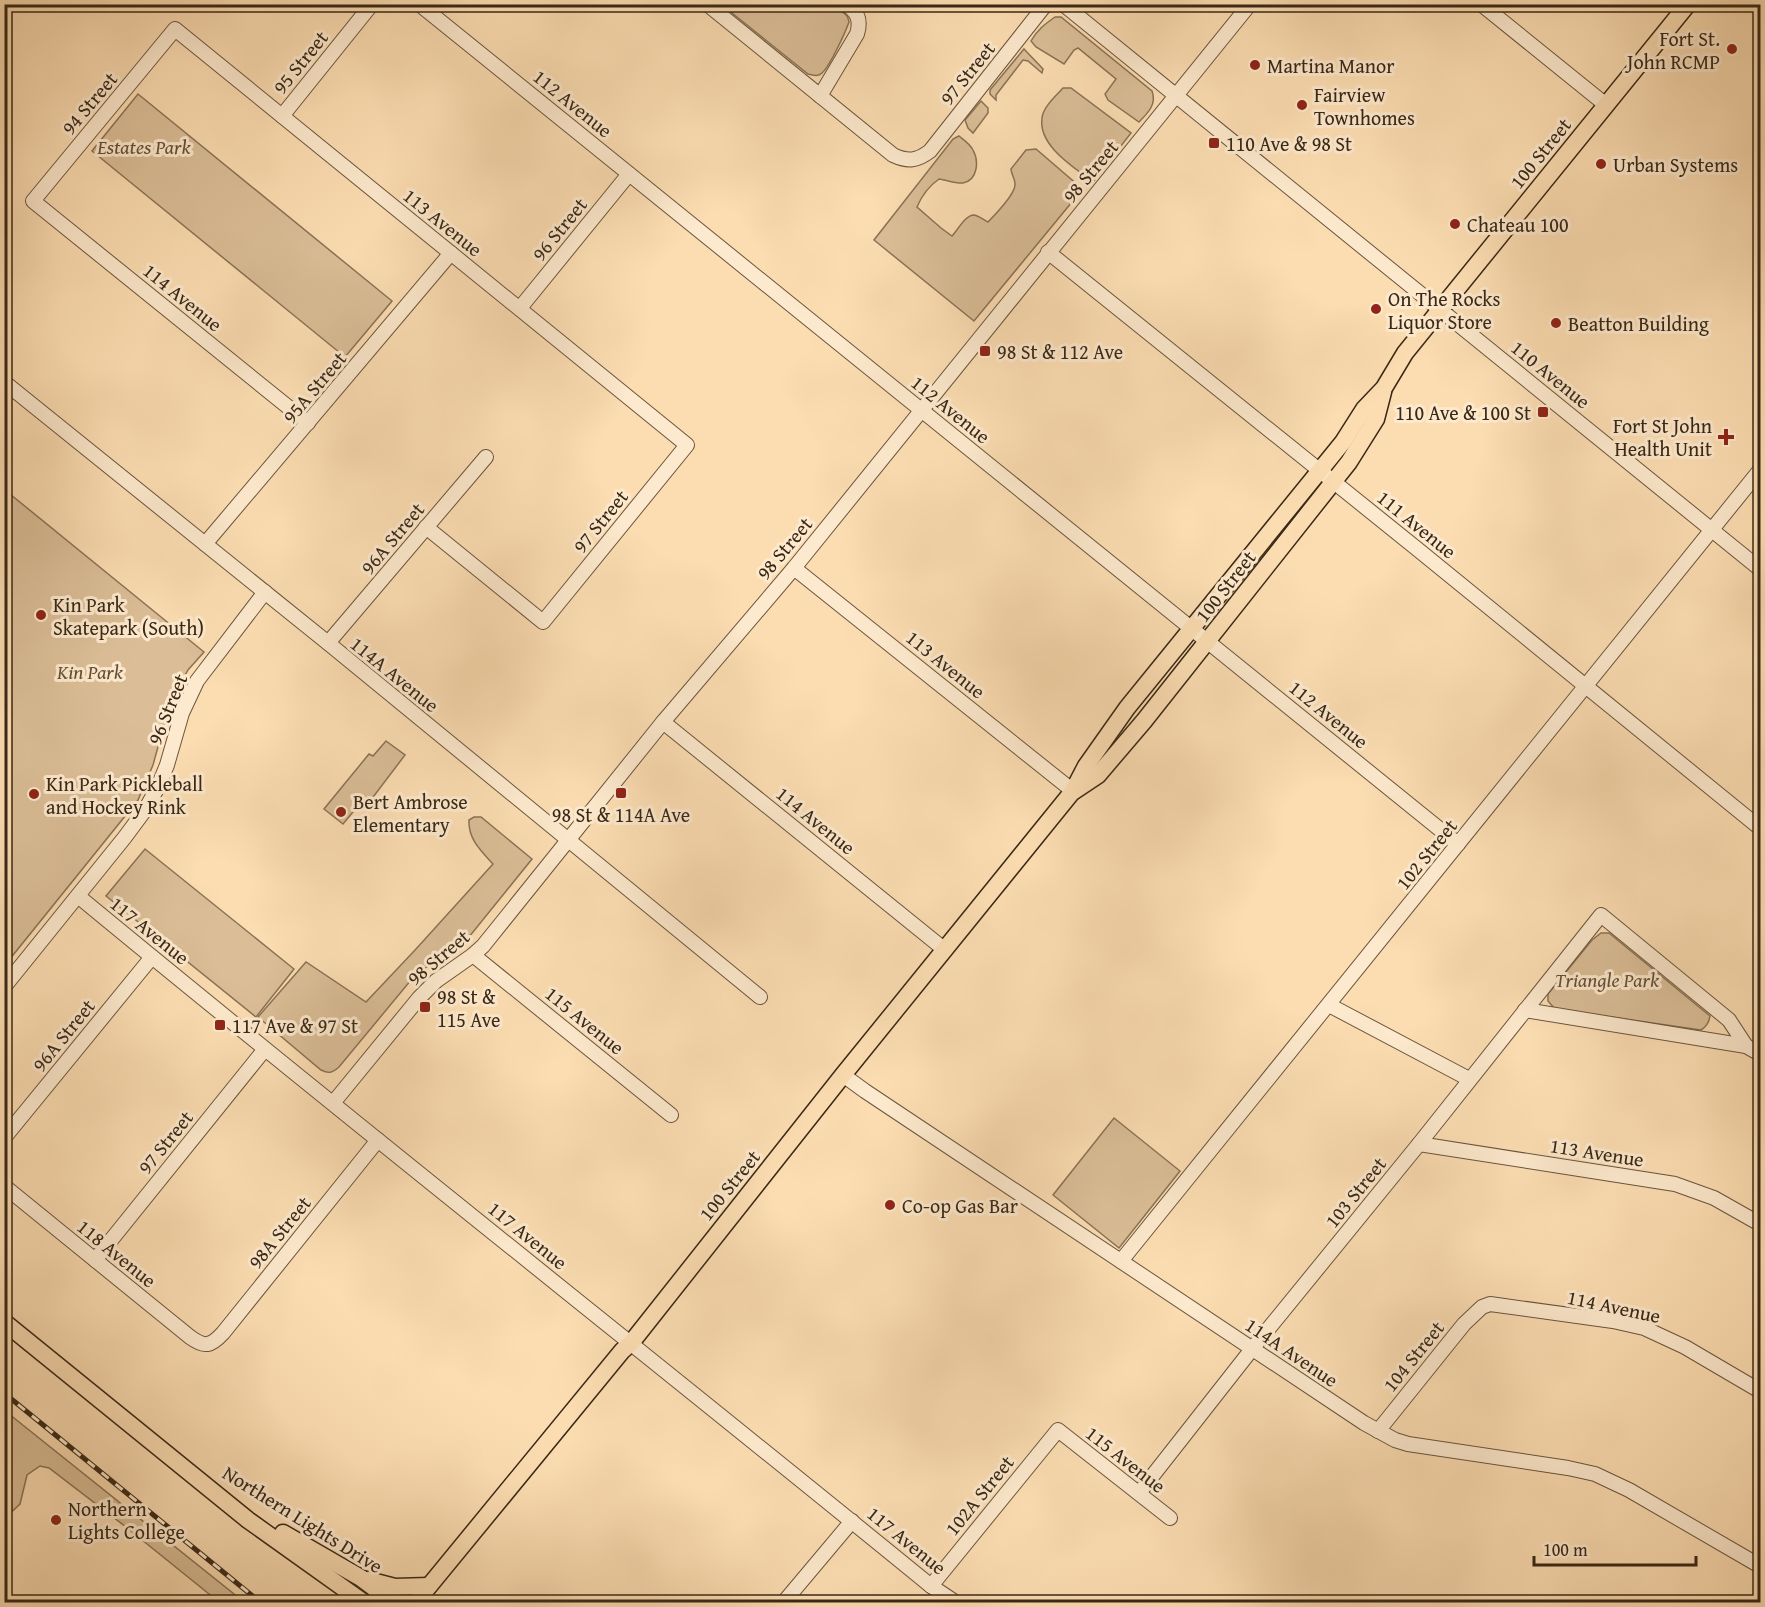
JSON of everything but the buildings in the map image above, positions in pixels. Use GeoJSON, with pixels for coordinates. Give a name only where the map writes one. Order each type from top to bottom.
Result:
{"type":"FeatureCollection","features":[{"type":"Feature","properties":{"kind":"main road","name":"100 Street"},"geometry":{"type":"LineString","coordinates":[[416,1602],[631,1342],[1073,791],[1086,766],[1127,708],[1343,442],[1364,409],[1384,388],[1405,353],[1440,309],[1688,4]]}},
{"type":"Feature","properties":{"kind":"main road","name":"100 Street"},"geometry":{"type":"LineString","coordinates":[[1073,791],[1098,775],[1144,721],[1349,462],[1376,419],[1384,388]]}},
{"type":"Feature","properties":{"kind":"main road","name":"Northern Lights Drive"},"geometry":{"type":"LineString","coordinates":[[4,1322],[248,1520],[363,1602]]}},
{"type":"Feature","properties":{"kind":"main road","name":"Northern Lights Drive"},"geometry":{"type":"LineString","coordinates":[[189,1472],[289,1536],[361,1578],[393,1602]]}},
{"type":"Feature","properties":{"kind":"main road"},"geometry":{"type":"LineString","coordinates":[[291,1550],[348,1602]]}},
{"type":"Feature","properties":{"kind":"main road"},"geometry":{"type":"LineString","coordinates":[[361,1578],[395,1587],[429,1586]]}},
{"type":"Feature","properties":{"kind":"street","name":"95 Street"},"geometry":{"type":"LineString","coordinates":[[282,116],[372,4]]}},
{"type":"Feature","properties":{"kind":"street","name":"112 Avenue"},"geometry":{"type":"LineString","coordinates":[[419,4],[1458,844]]}},
{"type":"Feature","properties":{"kind":"street"},"geometry":{"type":"LineString","coordinates":[[707,4],[820,96],[859,28],[856,11],[845,4]]}},
{"type":"Feature","properties":{"kind":"street","name":"97 Street"},"geometry":{"type":"LineString","coordinates":[[820,96],[893,155],[902,160],[922,157],[930,151],[1046,4]]}},
{"type":"Feature","properties":{"kind":"street","name":"110 Avenue"},"geometry":{"type":"LineString","coordinates":[[1063,4],[1761,569]]}},
{"type":"Feature","properties":{"kind":"street","name":"98 Street"},"geometry":{"type":"LineString","coordinates":[[333,1103],[418,998],[483,946],[663,722],[794,568],[922,411],[1250,4]]}},
{"type":"Feature","properties":{"kind":"street"},"geometry":{"type":"LineString","coordinates":[[1481,4],[1606,105]]}},
{"type":"Feature","properties":{"kind":"street","name":"113 Avenue"},"geometry":{"type":"LineString","coordinates":[[175,29],[687,445]]}},
{"type":"Feature","properties":{"kind":"street","name":"94 Street"},"geometry":{"type":"LineString","coordinates":[[33,201],[175,29]]}},
{"type":"Feature","properties":{"kind":"street","name":"96 Street"},"geometry":{"type":"LineString","coordinates":[[519,308],[629,174]]}},
{"type":"Feature","properties":{"kind":"street","name":"114 Avenue"},"geometry":{"type":"LineString","coordinates":[[33,201],[308,423]]}},
{"type":"Feature","properties":{"kind":"street","name":"111 Avenue"},"geometry":{"type":"LineString","coordinates":[[1048,252],[1761,828]]}},
{"type":"Feature","properties":{"kind":"street","name":"95A Street"},"geometry":{"type":"LineString","coordinates":[[205,544],[451,253]]}},
{"type":"Feature","properties":{"kind":"street","name":"114A Avenue"},"geometry":{"type":"LineString","coordinates":[[4,382],[265,592],[760,997]]}},
{"type":"Feature","properties":{"kind":"street","name":"97 Street"},"geometry":{"type":"LineString","coordinates":[[426,527],[543,622],[687,445]]}},
{"type":"Feature","properties":{"kind":"street","name":"96A Street"},"geometry":{"type":"LineString","coordinates":[[328,644],[486,457]]}},
{"type":"Feature","properties":{"kind":"street","name":"102 Street"},"geometry":{"type":"LineString","coordinates":[[1120,1261],[1761,470]]}},
{"type":"Feature","properties":{"kind":"street","name":"113 Avenue"},"geometry":{"type":"LineString","coordinates":[[794,568],[1073,791]]}},
{"type":"Feature","properties":{"kind":"street","name":"96 Street"},"geometry":{"type":"LineString","coordinates":[[4,987],[145,810],[158,787],[182,712],[197,681],[265,592]]}},
{"type":"Feature","properties":{"kind":"street","name":"114 Avenue"},"geometry":{"type":"LineString","coordinates":[[663,722],[945,950]]}},
{"type":"Feature","properties":{"kind":"street","name":"117 Avenue"},"geometry":{"type":"LineString","coordinates":[[78,896],[931,1586],[955,1602]]}},
{"type":"Feature","properties":{"kind":"street","name":"103 Street"},"geometry":{"type":"LineString","coordinates":[[1139,1493],[1601,915],[1729,1020],[1746,1046]]}},
{"type":"Feature","properties":{"kind":"street","name":"115 Avenue"},"geometry":{"type":"LineString","coordinates":[[473,955],[671,1115]]}},
{"type":"Feature","properties":{"kind":"street","name":"96A Street"},"geometry":{"type":"LineString","coordinates":[[4,1138],[152,957]]}},
{"type":"Feature","properties":{"kind":"street"},"geometry":{"type":"LineString","coordinates":[[1329,1005],[1469,1079]]}},
{"type":"Feature","properties":{"kind":"street"},"geometry":{"type":"LineString","coordinates":[[1525,1010],[1746,1046],[1761,1054]]}},
{"type":"Feature","properties":{"kind":"street","name":"97 Street"},"geometry":{"type":"LineString","coordinates":[[94,1260],[265,1049]]}},
{"type":"Feature","properties":{"kind":"street","name":"114A Avenue"},"geometry":{"type":"LineString","coordinates":[[843,1075],[1378,1431],[1408,1444],[1595,1474],[1629,1490],[1761,1566]]}},
{"type":"Feature","properties":{"kind":"street","name":"98A Street"},"geometry":{"type":"LineString","coordinates":[[208,1345],[216,1341],[223,1333],[378,1140]]}},
{"type":"Feature","properties":{"kind":"street","name":"113 Avenue"},"geometry":{"type":"LineString","coordinates":[[1419,1144],[1675,1184],[1714,1198],[1761,1224]]}},
{"type":"Feature","properties":{"kind":"street","name":"118 Avenue"},"geometry":{"type":"LineString","coordinates":[[4,1186],[198,1344],[208,1345]]}},
{"type":"Feature","properties":{"kind":"street","name":"114 Avenue"},"geometry":{"type":"LineString","coordinates":[[1482,1307],[1490,1304],[1504,1305],[1613,1321],[1644,1328],[1685,1347],[1761,1391]]}},
{"type":"Feature","properties":{"kind":"street","name":"104 Street"},"geometry":{"type":"LineString","coordinates":[[1378,1431],[1464,1324],[1482,1307]]}},
{"type":"Feature","properties":{"kind":"street","name":"115 Avenue"},"geometry":{"type":"LineString","coordinates":[[1058,1430],[1170,1518]]}},
{"type":"Feature","properties":{"kind":"street","name":"102A Street"},"geometry":{"type":"LineString","coordinates":[[931,1586],[1058,1430]]}},
{"type":"Feature","properties":{"kind":"street"},"geometry":{"type":"LineString","coordinates":[[784,1602],[852,1521]]}},
{"type":"Feature","properties":{"kind":"green space"},"geometry":{"type":"Polygon","coordinates":[[[786,4],[823,7],[845,14],[849,22],[825,69],[820,74],[814,75],[808,74],[722,5],[786,4]]]}},
{"type":"Feature","properties":{"kind":"green space"},"geometry":{"type":"Polygon","coordinates":[[[1055,17],[1061,17],[1152,91],[1152,104],[1139,122],[1108,100],[1105,94],[1116,79],[1078,48],[1064,64],[1036,47],[1031,41],[1055,17]]]}},
{"type":"Feature","properties":{"kind":"green space"},"geometry":{"type":"Polygon","coordinates":[[[1024,49],[1043,69],[1042,73],[1028,61],[1023,60],[996,95],[996,100],[990,94],[990,90],[1024,49]]]}},
{"type":"Feature","properties":{"kind":"green space"},"geometry":{"type":"Polygon","coordinates":[[[1063,88],[1071,88],[1131,133],[1093,182],[1067,163],[1051,147],[1042,128],[1045,110],[1063,88]]]}},
{"type":"Feature","properties":{"kind":"green space","name":"Estates Park"},"geometry":{"type":"Polygon","coordinates":[[[138,94],[392,301],[345,357],[92,151],[138,94]]]}},
{"type":"Feature","properties":{"kind":"green space"},"geometry":{"type":"Polygon","coordinates":[[[981,101],[988,108],[988,113],[973,133],[965,120],[981,101]]]}},
{"type":"Feature","properties":{"kind":"green space"},"geometry":{"type":"Polygon","coordinates":[[[959,136],[975,154],[976,170],[972,178],[963,183],[939,179],[926,191],[917,207],[952,236],[971,216],[974,215],[988,222],[1000,209],[1014,188],[1015,182],[1011,169],[1026,150],[1036,149],[1079,186],[1081,191],[974,321],[874,240],[953,139],[959,136]]]}},
{"type":"Feature","properties":{"kind":"green space","name":"Kin Park"},"geometry":{"type":"Polygon","coordinates":[[[5,490],[204,652],[188,670],[171,700],[153,765],[138,800],[5,965],[5,490]]]}},
{"type":"Feature","properties":{"kind":"green space"},"geometry":{"type":"Polygon","coordinates":[[[386,741],[405,755],[364,809],[358,806],[343,824],[324,809],[369,754],[373,756],[386,741]]]}},
{"type":"Feature","properties":{"kind":"green space"},"geometry":{"type":"Polygon","coordinates":[[[481,817],[532,859],[469,937],[436,959],[411,980],[339,1067],[330,1072],[321,1070],[258,1017],[306,962],[366,1002],[493,864],[476,844],[471,833],[469,820],[481,817]]]}},
{"type":"Feature","properties":{"kind":"green space"},"geometry":{"type":"Polygon","coordinates":[[[145,849],[294,969],[256,1017],[106,896],[145,849]]]}},
{"type":"Feature","properties":{"kind":"green space","name":"Triangle Park"},"geometry":{"type":"Polygon","coordinates":[[[1601,933],[1609,933],[1710,1016],[1706,1026],[1701,1030],[1555,1009],[1548,1001],[1548,994],[1592,940],[1601,933]]]}},
{"type":"Feature","properties":{"kind":"green space"},"geometry":{"type":"Polygon","coordinates":[[[1114,1118],[1180,1171],[1119,1248],[1053,1195],[1114,1118]]]}},
{"type":"Feature","properties":{"kind":"green space"},"geometry":{"type":"Polygon","coordinates":[[[4,1410],[244,1602],[219,1602],[49,1468],[40,1466],[27,1475],[20,1504],[5,1518],[4,1410]]]}},
{"type":"Feature","properties":{"kind":"railway"},"geometry":{"type":"LineString","coordinates":[[4,1393],[260,1602]]}},
{"type":"Feature","properties":{"kind":"place","name":"Fort St. John RCMP"},"geometry":{"type":"Point","coordinates":[1732,49]}},
{"type":"Feature","properties":{"kind":"place","name":"Martina Manor"},"geometry":{"type":"Point","coordinates":[1255,65]}},
{"type":"Feature","properties":{"kind":"place","name":"Fairview Townhomes"},"geometry":{"type":"Point","coordinates":[1302,105]}},
{"type":"Feature","properties":{"kind":"place","name":"110 Ave & 98 St"},"geometry":{"type":"Point","coordinates":[1214,143]}},
{"type":"Feature","properties":{"kind":"place","name":"Urban Systems"},"geometry":{"type":"Point","coordinates":[1601,164]}},
{"type":"Feature","properties":{"kind":"place","name":"Chateau 100"},"geometry":{"type":"Point","coordinates":[1455,224]}},
{"type":"Feature","properties":{"kind":"place","name":"On The Rocks Liquor Store"},"geometry":{"type":"Point","coordinates":[1376,309]}},
{"type":"Feature","properties":{"kind":"place","name":"Beatton Building"},"geometry":{"type":"Point","coordinates":[1556,323]}},
{"type":"Feature","properties":{"kind":"place","name":"98 St & 112 Ave"},"geometry":{"type":"Point","coordinates":[985,351]}},
{"type":"Feature","properties":{"kind":"place","name":"110 Ave & 100 St"},"geometry":{"type":"Point","coordinates":[1543,412]}},
{"type":"Feature","properties":{"kind":"place","name":"Fort St John Health Unit"},"geometry":{"type":"Point","coordinates":[1726,437]}},
{"type":"Feature","properties":{"kind":"place","name":"Kin Park Skatepark (South)"},"geometry":{"type":"Point","coordinates":[41,615]}},
{"type":"Feature","properties":{"kind":"place","name":"98 St & 114A Ave"},"geometry":{"type":"Point","coordinates":[621,793]}},
{"type":"Feature","properties":{"kind":"place","name":"Kin Park Pickleball and Hockey Rink"},"geometry":{"type":"Point","coordinates":[34,794]}},
{"type":"Feature","properties":{"kind":"place","name":"Bert Ambrose Elementary"},"geometry":{"type":"Point","coordinates":[341,812]}},
{"type":"Feature","properties":{"kind":"place","name":"98 St & 115 Ave"},"geometry":{"type":"Point","coordinates":[425,1007]}},
{"type":"Feature","properties":{"kind":"place","name":"117 Ave & 97 St"},"geometry":{"type":"Point","coordinates":[220,1025]}},
{"type":"Feature","properties":{"kind":"place","name":"Co-op Gas Bar"},"geometry":{"type":"Point","coordinates":[890,1205]}},
{"type":"Feature","properties":{"kind":"place","name":"Northern Lights College"},"geometry":{"type":"Point","coordinates":[56,1520]}}]}
